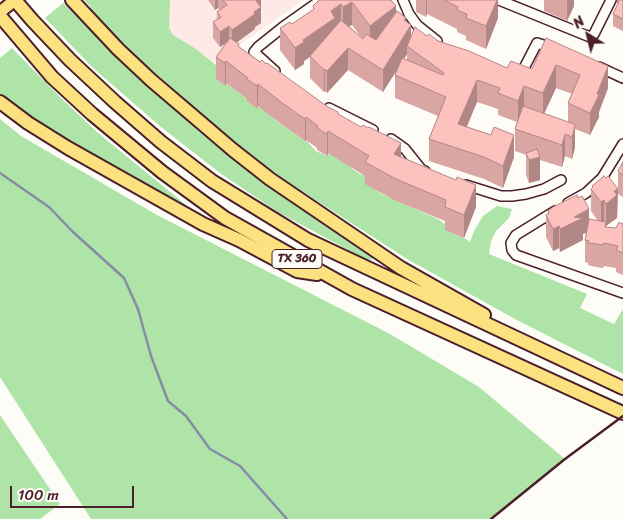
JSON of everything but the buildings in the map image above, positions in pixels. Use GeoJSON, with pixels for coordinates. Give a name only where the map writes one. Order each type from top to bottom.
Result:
{"type":"FeatureCollection","features":[{"type":"Feature","properties":{"kind":"highway","name":"TX 360"},"geometry":{"type":"LineString","coordinates":[[15,0],[70,60],[115,102],[161,142],[212,181],[308,240],[623,388]]}},
{"type":"Feature","properties":{"kind":"highway"},"geometry":{"type":"LineString","coordinates":[[72,0],[118,48],[185,110],[270,179],[401,268],[480,311],[502,331]]}},
{"type":"Feature","properties":{"kind":"highway"},"geometry":{"type":"LineString","coordinates":[[78,0],[90,18]]}},
{"type":"Feature","properties":{"kind":"highway","name":"TX 360"},"geometry":{"type":"LineString","coordinates":[[0,16],[52,77],[124,142],[225,218],[352,289],[623,413]]}},
{"type":"Feature","properties":{"kind":"highway"},"geometry":{"type":"LineString","coordinates":[[0,102],[28,123],[68,148],[203,224],[239,240],[297,271],[324,275]]}},
{"type":"Feature","properties":{"kind":"main road"},"geometry":{"type":"LineString","coordinates":[[0,12],[15,0]]}},
{"type":"Feature","properties":{"kind":"street"},"geometry":{"type":"LineString","coordinates":[[283,77],[254,52],[283,27],[321,0]]}},
{"type":"Feature","properties":{"kind":"street"},"geometry":{"type":"LineString","coordinates":[[403,0],[417,26],[433,40],[442,43]]}},
{"type":"Feature","properties":{"kind":"street"},"geometry":{"type":"LineString","coordinates":[[499,0],[590,37],[594,34],[612,0]]}},
{"type":"Feature","properties":{"kind":"street"},"geometry":{"type":"LineString","coordinates":[[506,71],[520,74],[537,43],[559,51]]}},
{"type":"Feature","properties":{"kind":"street"},"geometry":{"type":"LineString","coordinates":[[590,64],[623,78]]}},
{"type":"Feature","properties":{"kind":"street"},"geometry":{"type":"LineString","coordinates":[[320,102],[334,112],[392,140],[405,149],[421,169],[432,175]]}},
{"type":"Feature","properties":{"kind":"street"},"geometry":{"type":"LineString","coordinates":[[623,144],[602,178],[586,193],[516,235],[512,243],[512,250],[516,255],[623,293]]}},
{"type":"Feature","properties":{"kind":"street"},"geometry":{"type":"LineString","coordinates":[[458,182],[501,196],[512,196],[544,189],[561,180]]}},
{"type":"Feature","properties":{"kind":"shaded area"},"geometry":{"type":"Polygon","coordinates":[[[159,0],[304,0],[197,74],[166,52],[159,0]]]}},
{"type":"Feature","properties":{"kind":"green space"},"geometry":{"type":"Polygon","coordinates":[[[84,0],[170,0],[169,28],[173,35],[196,49],[222,70],[217,80],[224,85],[226,83],[257,109],[263,101],[275,120],[306,140],[316,151],[327,156],[328,153],[353,166],[351,168],[360,174],[370,176],[366,184],[384,195],[395,198],[394,200],[438,219],[446,225],[445,230],[470,242],[483,216],[497,206],[512,209],[509,218],[496,231],[491,241],[489,254],[587,294],[580,308],[614,324],[623,309],[623,374],[515,319],[407,259],[291,184],[243,150],[144,63],[89,10],[91,7],[84,0]]]}},
{"type":"Feature","properties":{"kind":"green space"},"geometry":{"type":"Polygon","coordinates":[[[63,3],[111,51],[198,131],[240,165],[291,202],[368,253],[373,259],[367,260],[276,211],[220,173],[161,127],[92,67],[45,18],[63,3]]]}},
{"type":"Feature","properties":{"kind":"green space"},"geometry":{"type":"Polygon","coordinates":[[[12,48],[97,132],[186,205],[185,207],[119,174],[0,96],[0,58],[12,48]]]}},
{"type":"Feature","properties":{"kind":"green space"},"geometry":{"type":"Polygon","coordinates":[[[0,119],[21,136],[157,215],[390,334],[479,387],[565,459],[491,519],[91,519],[0,377],[0,119]]]}},
{"type":"Feature","properties":{"kind":"green space"},"geometry":{"type":"Polygon","coordinates":[[[0,415],[60,504],[40,519],[0,519],[0,415]]]}},
{"type":"Feature","properties":{"kind":"waterway"},"geometry":{"type":"LineString","coordinates":[[0,173],[49,207],[73,232],[124,278],[138,309],[151,356],[168,401],[186,416],[210,449],[240,466],[287,519]]}},
{"type":"Feature","properties":{"kind":"railway"},"geometry":{"type":"LineString","coordinates":[[491,519],[565,459],[623,416]]}}]}
